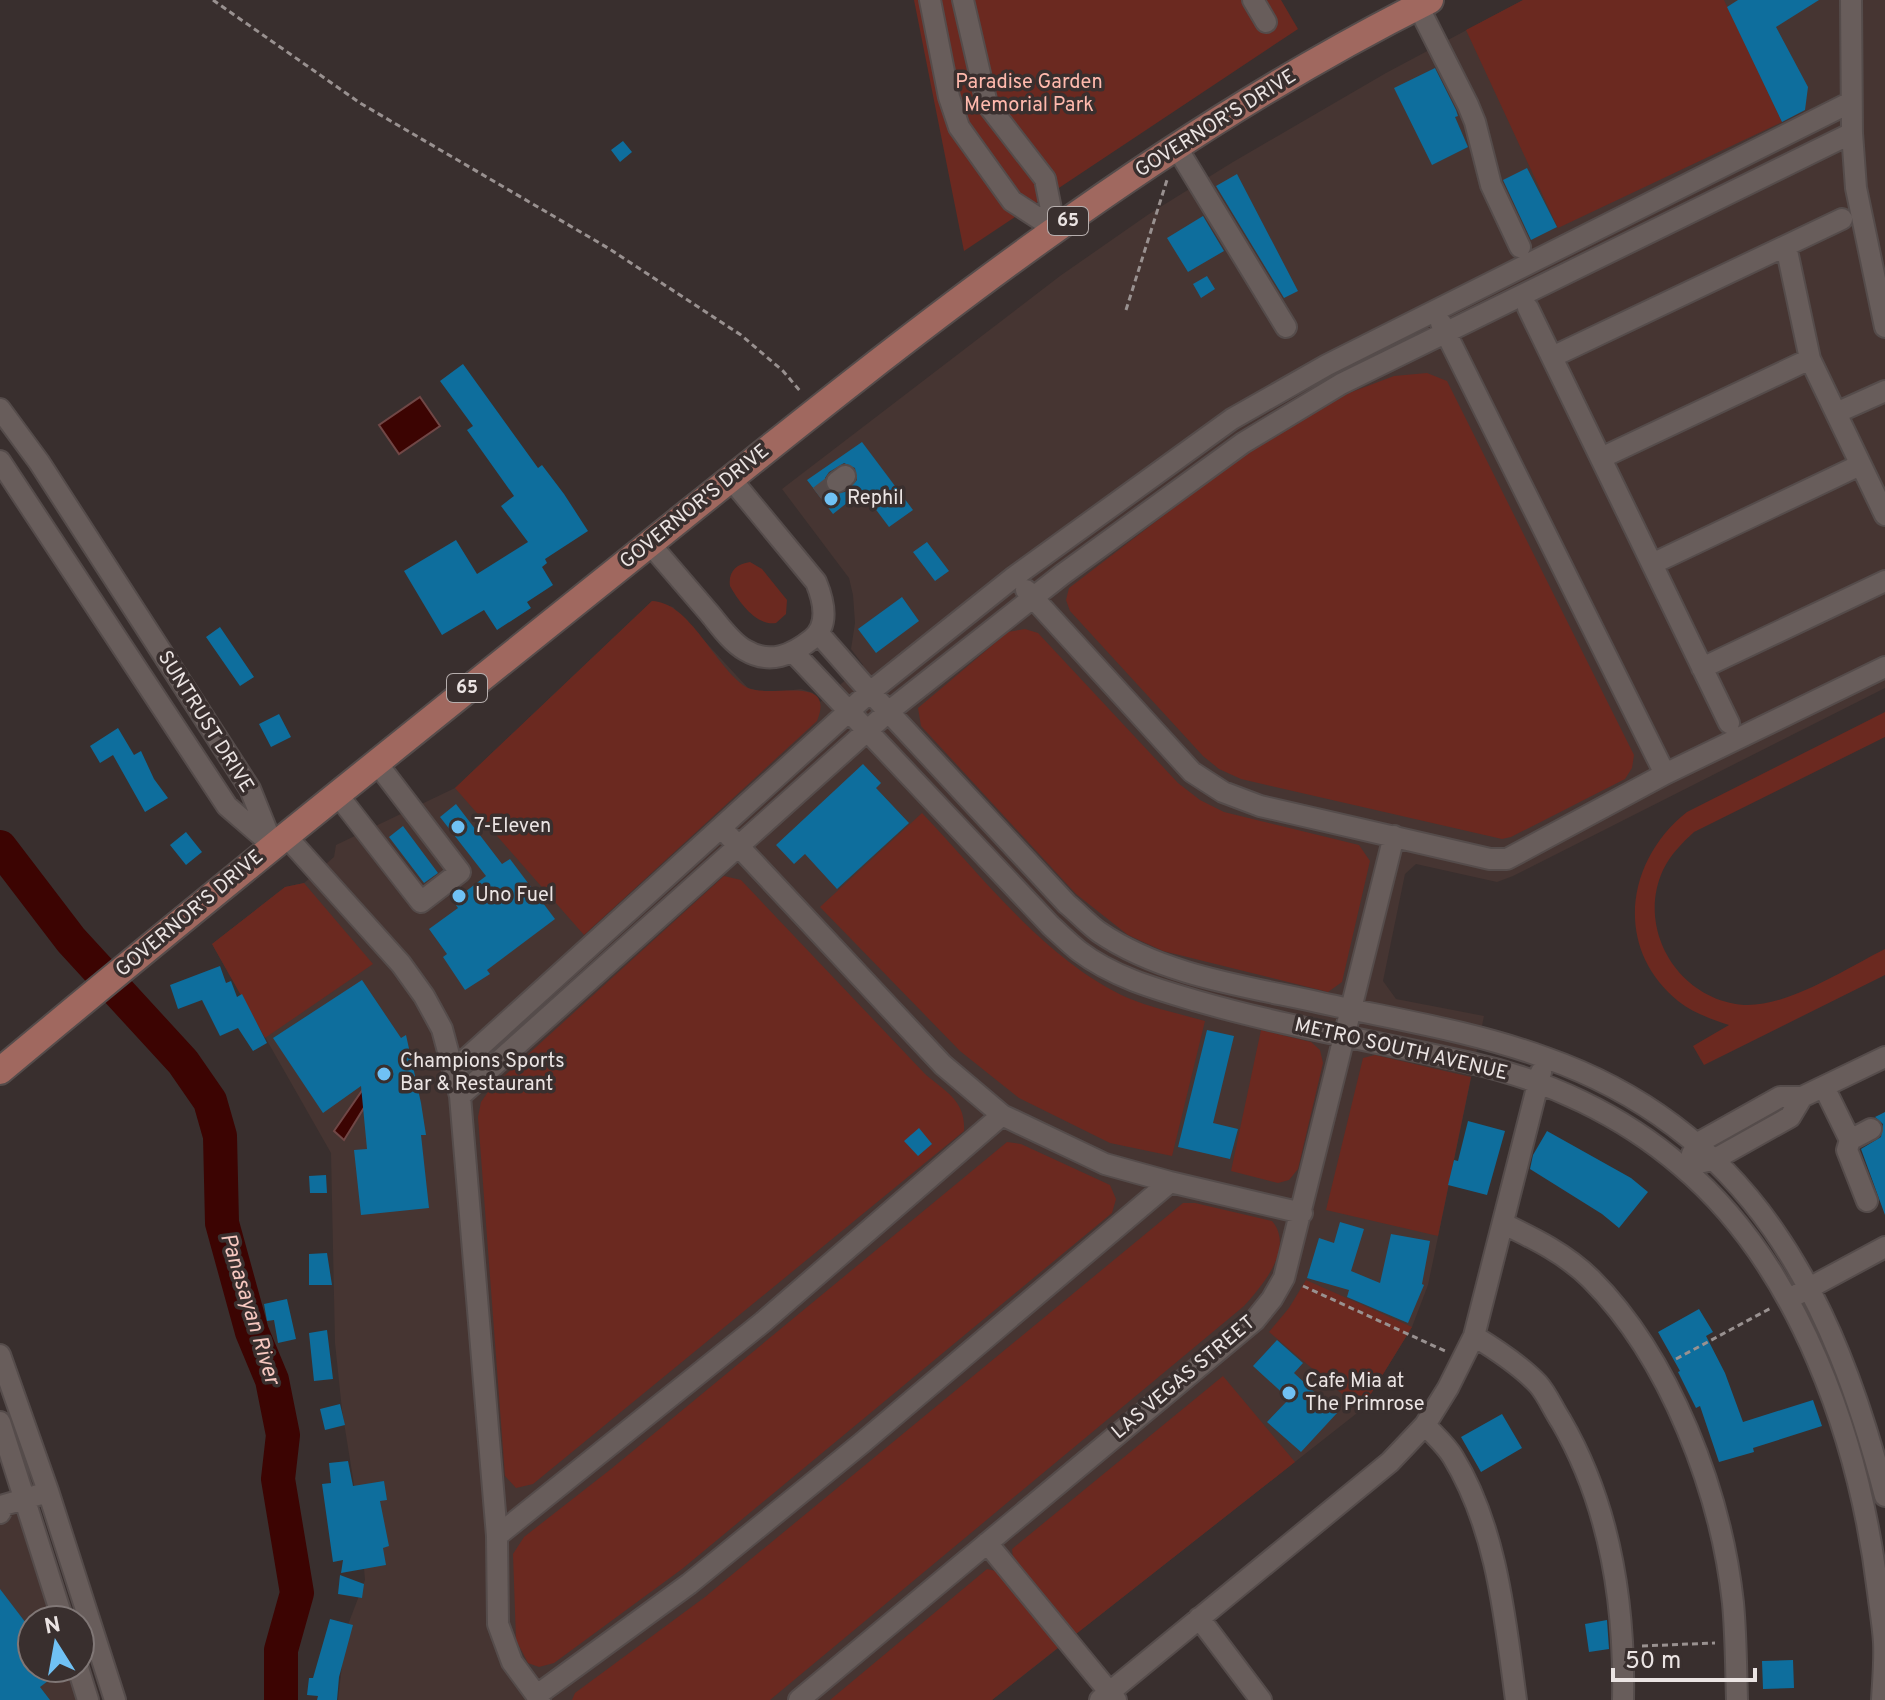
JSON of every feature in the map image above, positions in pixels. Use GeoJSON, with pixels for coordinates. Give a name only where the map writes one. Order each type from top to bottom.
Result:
{"type":"FeatureCollection","features":[{"type":"Feature","properties":{"kind":"main road","name":"GOVERNOR'S DRIVE"},"geometry":{"type":"LineString","coordinates":[[0,1071],[279,840],[907,339],[1055,229],[1177,148],[1282,81],[1424,3]]}},
{"type":"Feature","properties":{"kind":"street"},"geometry":{"type":"LineString","coordinates":[[930,0],[952,110],[964,137],[1012,201],[1055,229]]}},
{"type":"Feature","properties":{"kind":"street"},"geometry":{"type":"LineString","coordinates":[[963,0],[982,90],[994,116],[1045,179],[1055,229]]}},
{"type":"Feature","properties":{"kind":"street"},"geometry":{"type":"LineString","coordinates":[[1253,0],[1266,22]]}},
{"type":"Feature","properties":{"kind":"street"},"geometry":{"type":"LineString","coordinates":[[1851,0],[1851,102],[1856,188],[1885,327]]}},
{"type":"Feature","properties":{"kind":"street"},"geometry":{"type":"LineString","coordinates":[[1424,3],[1472,113],[1491,185],[1520,247]]}},
{"type":"Feature","properties":{"kind":"street"},"geometry":{"type":"LineString","coordinates":[[454,1070],[870,692],[1014,577],[1232,419],[1327,365],[1851,102]]}},
{"type":"Feature","properties":{"kind":"street"},"geometry":{"type":"LineString","coordinates":[[964,137],[994,116]]}},
{"type":"Feature","properties":{"kind":"street"},"geometry":{"type":"LineString","coordinates":[[460,1096],[888,712],[1033,598],[1243,443],[1341,384],[1852,133]]}},
{"type":"Feature","properties":{"kind":"street"},"geometry":{"type":"LineString","coordinates":[[1177,148],[1286,327]]}},
{"type":"Feature","properties":{"kind":"street"},"geometry":{"type":"LineString","coordinates":[[1552,357],[1842,219]]}},
{"type":"Feature","properties":{"kind":"street"},"geometry":{"type":"LineString","coordinates":[[1786,246],[1810,359],[1885,515]]}},
{"type":"Feature","properties":{"kind":"street"},"geometry":{"type":"LineString","coordinates":[[1528,308],[1729,723]]}},
{"type":"Feature","properties":{"kind":"street"},"geometry":{"type":"LineString","coordinates":[[1435,310],[1665,774]]}},
{"type":"Feature","properties":{"kind":"street"},"geometry":{"type":"LineString","coordinates":[[1601,458],[1810,359]]}},
{"type":"Feature","properties":{"kind":"street"},"geometry":{"type":"LineString","coordinates":[[1836,413],[1885,391]]}},
{"type":"Feature","properties":{"kind":"street","name":"SUNTRUST DRIVE"},"geometry":{"type":"LineString","coordinates":[[0,409],[39,462],[250,789],[279,840]]}},
{"type":"Feature","properties":{"kind":"street","name":"SUNTRUST DRIVE"},"geometry":{"type":"LineString","coordinates":[[1,465],[227,806],[279,840]]}},
{"type":"Feature","properties":{"kind":"street"},"geometry":{"type":"LineString","coordinates":[[1652,564],[1860,465]]}},
{"type":"Feature","properties":{"kind":"street"},"geometry":{"type":"LineString","coordinates":[[650,544],[729,636],[745,650],[763,656],[794,653],[819,634],[823,601],[816,582],[731,479]]}},
{"type":"Feature","properties":{"kind":"street"},"geometry":{"type":"LineString","coordinates":[[1014,577],[1192,772],[1223,792],[1260,806],[1490,859],[1507,859],[1665,774],[1885,667]]}},
{"type":"Feature","properties":{"kind":"street"},"geometry":{"type":"LineString","coordinates":[[1702,668],[1885,581]]}},
{"type":"Feature","properties":{"kind":"street"},"geometry":{"type":"LineString","coordinates":[[121,645],[146,628]]}},
{"type":"Feature","properties":{"kind":"street","name":"METRO SOUTH AVENUE"},"geometry":{"type":"LineString","coordinates":[[819,634],[1067,904],[1098,931],[1157,962],[1232,984],[1479,1039],[1545,1057],[1646,1106],[1698,1143],[1762,1213],[1810,1287],[1842,1357],[1868,1430],[1885,1496]]}},
{"type":"Feature","properties":{"kind":"street","name":"METRO SOUTH AVENUE"},"geometry":{"type":"LineString","coordinates":[[794,653],[1051,926],[1081,952],[1109,969],[1149,987],[1229,1010],[1345,1038],[1474,1063],[1538,1084],[1599,1111],[1656,1145],[1684,1168],[1740,1228],[1788,1300],[1847,1439],[1872,1545],[1884,1641],[1882,1700]]}},
{"type":"Feature","properties":{"kind":"street"},"geometry":{"type":"LineString","coordinates":[[337,794],[421,902],[460,872],[376,762]]}},
{"type":"Feature","properties":{"kind":"street"},"geometry":{"type":"LineString","coordinates":[[721,827],[943,1065],[1002,1115],[1105,1164],[1302,1213]]}},
{"type":"Feature","properties":{"kind":"street","name":"LAS VEGAS STREET"},"geometry":{"type":"LineString","coordinates":[[799,1700],[1255,1320],[1272,1299],[1284,1278],[1302,1213],[1394,836]]}},
{"type":"Feature","properties":{"kind":"street"},"geometry":{"type":"LineString","coordinates":[[279,840],[401,964],[442,1029],[460,1096],[497,1536],[498,1624],[512,1662],[538,1697],[713,1564],[862,1443],[1170,1182]]}},
{"type":"Feature","properties":{"kind":"street"},"geometry":{"type":"LineString","coordinates":[[987,1543],[1109,1697],[1199,1618],[1390,1462],[1425,1425],[1474,1336],[1545,1057]]}},
{"type":"Feature","properties":{"kind":"street"},"geometry":{"type":"LineString","coordinates":[[1684,1168],[1698,1143],[1780,1097],[1802,1097],[1885,1057]]}},
{"type":"Feature","properties":{"kind":"street"},"geometry":{"type":"LineString","coordinates":[[1824,1087],[1850,1140],[1847,1150],[1867,1201]]}},
{"type":"Feature","properties":{"kind":"street"},"geometry":{"type":"LineString","coordinates":[[1684,1168],[1715,1159],[1790,1117],[1802,1097]]}},
{"type":"Feature","properties":{"kind":"street"},"geometry":{"type":"LineString","coordinates":[[497,1536],[763,1322],[1002,1115]]}},
{"type":"Feature","properties":{"kind":"street"},"geometry":{"type":"LineString","coordinates":[[1850,1140],[1871,1129]]}},
{"type":"Feature","properties":{"kind":"street"},"geometry":{"type":"LineString","coordinates":[[1504,1224],[1547,1245],[1589,1277],[1624,1316],[1658,1368],[1688,1426],[1708,1486],[1726,1559],[1733,1603],[1737,1700]]}},
{"type":"Feature","properties":{"kind":"street"},"geometry":{"type":"LineString","coordinates":[[1788,1300],[1885,1247]]}},
{"type":"Feature","properties":{"kind":"street"},"geometry":{"type":"LineString","coordinates":[[1474,1336],[1505,1355],[1540,1386],[1572,1441],[1595,1498],[1616,1571],[1624,1647],[1623,1700]]}},
{"type":"Feature","properties":{"kind":"street"},"geometry":{"type":"LineString","coordinates":[[0,1355],[48,1491],[115,1700]]}},
{"type":"Feature","properties":{"kind":"street"},"geometry":{"type":"LineString","coordinates":[[0,1422],[58,1604]]}},
{"type":"Feature","properties":{"kind":"street"},"geometry":{"type":"LineString","coordinates":[[1425,1425],[1452,1454],[1474,1497],[1492,1555],[1516,1700]]}},
{"type":"Feature","properties":{"kind":"street"},"geometry":{"type":"LineString","coordinates":[[0,1513],[4,1505],[48,1491]]}},
{"type":"Feature","properties":{"kind":"street"},"geometry":{"type":"LineString","coordinates":[[1199,1618],[1261,1700]]}},
{"type":"Feature","properties":{"kind":"path"},"geometry":{"type":"LineString","coordinates":[[213,0],[360,103],[608,248],[741,335],[783,371],[817,410]]}},
{"type":"Feature","properties":{"kind":"path"},"geometry":{"type":"LineString","coordinates":[[1126,310],[1177,148]]}},
{"type":"Feature","properties":{"kind":"path"},"geometry":{"type":"LineString","coordinates":[[1284,1278],[1463,1359]]}},
{"type":"Feature","properties":{"kind":"path"},"geometry":{"type":"LineString","coordinates":[[1658,1368],[1788,1300]]}},
{"type":"Feature","properties":{"kind":"path"},"geometry":{"type":"LineString","coordinates":[[1624,1647],[1735,1642]]}},
{"type":"Feature","properties":{"kind":"shaded area"},"geometry":{"type":"Polygon","coordinates":[[[1523,0],[1885,0],[1885,688],[1513,876],[1497,882],[1416,864],[1405,874],[1383,981],[1396,999],[1484,1016],[1428,1285],[1412,1327],[1361,1410],[992,1700],[338,1700],[346,1630],[365,1580],[335,1343],[331,1153],[212,944],[285,887],[304,883],[334,857],[336,845],[455,788],[652,601],[673,607],[748,688],[768,693],[801,689],[813,693],[820,702],[863,665],[851,649],[855,623],[853,595],[849,578],[782,489],[1060,276],[1149,214],[1386,73],[1523,0]]]}},
{"type":"Feature","properties":{"kind":"shaded area"},"geometry":{"type":"Polygon","coordinates":[[[420,397],[440,426],[399,454],[379,425],[420,397]]]}},
{"type":"Feature","properties":{"kind":"shaded area"},"geometry":{"type":"Polygon","coordinates":[[[368,1082],[370,1098],[344,1140],[334,1131],[368,1082]]]}},
{"type":"Feature","properties":{"kind":"shaded area"},"geometry":{"type":"Polygon","coordinates":[[[0,1492],[4,1505],[18,1515],[48,1604],[16,1604],[16,1684],[74,1684],[80,1700],[0,1700],[0,1492]]]}},
{"type":"Feature","properties":{"kind":"green space","name":"Paradise Garden Memorial Park"},"geometry":{"type":"Polygon","coordinates":[[[914,0],[1281,0],[1298,29],[964,251],[914,0]]]}},
{"type":"Feature","properties":{"kind":"green space"},"geometry":{"type":"Polygon","coordinates":[[[1523,0],[1724,0],[1782,122],[1558,228],[1466,30],[1523,0]]]}},
{"type":"Feature","properties":{"kind":"green space"},"geometry":{"type":"Polygon","coordinates":[[[1427,373],[1447,381],[1634,755],[1632,768],[1625,779],[1502,839],[1241,779],[1219,769],[1203,756],[1070,611],[1066,600],[1069,588],[1248,451],[1349,393],[1394,376],[1427,373]]]}},
{"type":"Feature","properties":{"kind":"green space"},"geometry":{"type":"Polygon","coordinates":[[[750,562],[762,569],[787,600],[786,614],[776,623],[755,617],[743,606],[730,586],[734,570],[750,562]]]}},
{"type":"Feature","properties":{"kind":"green space"},"geometry":{"type":"Polygon","coordinates":[[[652,601],[666,604],[678,612],[746,687],[809,692],[817,697],[821,706],[817,721],[584,935],[455,788],[652,601]]]}},
{"type":"Feature","properties":{"kind":"green space"},"geometry":{"type":"Polygon","coordinates":[[[1025,629],[1038,633],[1178,783],[1200,800],[1224,812],[1359,845],[1370,861],[1342,982],[1328,992],[1163,951],[1128,935],[1076,894],[921,726],[918,708],[1008,632],[1025,629]]]}},
{"type":"Feature","properties":{"kind":"green space"},"geometry":{"type":"Polygon","coordinates":[[[1885,712],[1885,737],[1694,832],[1677,849],[1663,870],[1656,893],[1655,915],[1659,937],[1682,976],[1720,1000],[1744,1005],[1779,1000],[1816,985],[1885,949],[1885,975],[1704,1065],[1693,1046],[1729,1025],[1678,1001],[1657,980],[1643,956],[1636,931],[1635,905],[1640,879],[1651,854],[1666,832],[1687,812],[1885,712]]]}},
{"type":"Feature","properties":{"kind":"green space"},"geometry":{"type":"Polygon","coordinates":[[[922,813],[1017,916],[1070,963],[1128,998],[1205,1021],[1172,1156],[1110,1143],[1019,1098],[960,1051],[820,907],[922,813]]]}},
{"type":"Feature","properties":{"kind":"green space"},"geometry":{"type":"Polygon","coordinates":[[[724,876],[741,880],[925,1074],[953,1098],[962,1112],[964,1131],[533,1484],[516,1488],[505,1476],[478,1117],[481,1102],[491,1088],[724,876]]]}},
{"type":"Feature","properties":{"kind":"green space"},"geometry":{"type":"Polygon","coordinates":[[[304,883],[373,964],[265,1038],[212,944],[285,887],[304,883]]]}},
{"type":"Feature","properties":{"kind":"green space"},"geometry":{"type":"Polygon","coordinates":[[[1261,1030],[1311,1042],[1320,1050],[1323,1063],[1298,1169],[1289,1180],[1278,1183],[1231,1171],[1261,1030]]]}},
{"type":"Feature","properties":{"kind":"green space"},"geometry":{"type":"Polygon","coordinates":[[[1375,1055],[1471,1077],[1438,1236],[1326,1210],[1363,1058],[1375,1055]]]}},
{"type":"Feature","properties":{"kind":"green space"},"geometry":{"type":"Polygon","coordinates":[[[1007,1142],[1021,1144],[1110,1185],[1116,1199],[1112,1213],[682,1569],[554,1663],[539,1667],[528,1663],[516,1640],[513,1554],[524,1537],[611,1469],[1007,1142]]]}},
{"type":"Feature","properties":{"kind":"green space"},"geometry":{"type":"Polygon","coordinates":[[[1183,1203],[1272,1221],[1280,1243],[1278,1254],[1267,1277],[1251,1298],[770,1700],[572,1700],[575,1693],[705,1597],[1183,1203]]]}},
{"type":"Feature","properties":{"kind":"green space"},"geometry":{"type":"Polygon","coordinates":[[[1306,1280],[1412,1327],[1361,1410],[1269,1332],[1306,1280]]]}},
{"type":"Feature","properties":{"kind":"green space"},"geometry":{"type":"Polygon","coordinates":[[[1223,1376],[1295,1462],[1076,1634],[1013,1558],[1012,1549],[1223,1376]]]}},
{"type":"Feature","properties":{"kind":"green space"},"geometry":{"type":"Polygon","coordinates":[[[987,1569],[996,1571],[1059,1647],[992,1700],[830,1700],[987,1569]]]}},
{"type":"Feature","properties":{"kind":"building"},"geometry":{"type":"Polygon","coordinates":[[[1738,0],[1819,0],[1776,27],[1808,87],[1805,110],[1782,122],[1727,7],[1738,0]]]}},
{"type":"Feature","properties":{"kind":"building"},"geometry":{"type":"Polygon","coordinates":[[[1435,68],[1456,110],[1458,116],[1455,117],[1468,147],[1432,165],[1394,88],[1435,68]]]}},
{"type":"Feature","properties":{"kind":"building"},"geometry":{"type":"Polygon","coordinates":[[[623,141],[632,152],[620,162],[611,150],[623,141]]]}},
{"type":"Feature","properties":{"kind":"building"},"geometry":{"type":"Polygon","coordinates":[[[1527,168],[1557,227],[1531,240],[1503,180],[1527,168]]]}},
{"type":"Feature","properties":{"kind":"building"},"geometry":{"type":"Polygon","coordinates":[[[1237,174],[1298,291],[1284,298],[1216,186],[1237,174]]]}},
{"type":"Feature","properties":{"kind":"building"},"geometry":{"type":"Polygon","coordinates":[[[1203,216],[1224,251],[1188,272],[1167,238],[1203,216]]]}},
{"type":"Feature","properties":{"kind":"building"},"geometry":{"type":"Polygon","coordinates":[[[1207,276],[1215,289],[1201,298],[1193,284],[1207,276]]]}},
{"type":"Feature","properties":{"kind":"building"},"geometry":{"type":"Polygon","coordinates":[[[463,364],[538,468],[542,465],[564,494],[588,531],[545,559],[547,563],[542,567],[553,585],[527,602],[531,608],[497,630],[484,610],[442,635],[404,571],[456,540],[477,574],[528,542],[501,506],[514,496],[467,430],[473,426],[440,381],[463,364]]]}},
{"type":"Feature","properties":{"kind":"building"},"geometry":{"type":"Polygon","coordinates":[[[862,442],[913,510],[889,527],[862,491],[833,514],[807,480],[862,442]],[[844,463],[829,472],[825,478],[826,489],[833,494],[845,492],[857,480],[855,468],[844,463]]]}},
{"type":"Feature","properties":{"kind":"building"},"geometry":{"type":"Polygon","coordinates":[[[927,542],[949,571],[935,581],[913,552],[927,542]]]}},
{"type":"Feature","properties":{"kind":"building"},"geometry":{"type":"Polygon","coordinates":[[[902,597],[919,621],[876,653],[858,629],[902,597]]]}},
{"type":"Feature","properties":{"kind":"building"},"geometry":{"type":"Polygon","coordinates":[[[220,627],[254,677],[240,686],[206,637],[220,627]]]}},
{"type":"Feature","properties":{"kind":"building"},"geometry":{"type":"Polygon","coordinates":[[[279,714],[291,737],[271,747],[259,724],[279,714]]]}},
{"type":"Feature","properties":{"kind":"building"},"geometry":{"type":"Polygon","coordinates":[[[118,728],[134,755],[141,751],[154,779],[168,798],[145,812],[113,755],[100,763],[90,746],[118,728]]]}},
{"type":"Feature","properties":{"kind":"building"},"geometry":{"type":"Polygon","coordinates":[[[863,764],[881,783],[876,788],[909,823],[837,889],[805,854],[794,864],[776,845],[863,764]]]}},
{"type":"Feature","properties":{"kind":"building"},"geometry":{"type":"Polygon","coordinates":[[[456,804],[502,864],[510,859],[555,919],[487,970],[490,974],[465,990],[443,957],[447,954],[429,929],[458,908],[453,901],[486,876],[440,817],[456,804]]]}},
{"type":"Feature","properties":{"kind":"building"},"geometry":{"type":"Polygon","coordinates":[[[403,826],[438,873],[424,883],[389,837],[403,826]]]}},
{"type":"Feature","properties":{"kind":"building"},"geometry":{"type":"Polygon","coordinates":[[[186,832],[202,852],[186,865],[170,845],[186,832]]]}},
{"type":"Feature","properties":{"kind":"building"},"geometry":{"type":"Polygon","coordinates":[[[220,966],[226,983],[231,981],[237,997],[242,994],[267,1043],[253,1051],[238,1028],[220,1036],[202,1000],[178,1009],[170,985],[220,966]]]}},
{"type":"Feature","properties":{"kind":"building"},"geometry":{"type":"Polygon","coordinates":[[[362,980],[401,1038],[406,1035],[426,1135],[421,1135],[429,1208],[361,1215],[354,1150],[367,1149],[361,1086],[323,1113],[273,1038],[362,980]]]}},
{"type":"Feature","properties":{"kind":"building"},"geometry":{"type":"Polygon","coordinates":[[[1207,1030],[1234,1036],[1213,1123],[1238,1129],[1230,1159],[1178,1147],[1207,1030]]]}},
{"type":"Feature","properties":{"kind":"building"},"geometry":{"type":"Polygon","coordinates":[[[1885,1112],[1885,1215],[1861,1149],[1881,1137],[1883,1124],[1875,1117],[1885,1112]]]}},
{"type":"Feature","properties":{"kind":"building"},"geometry":{"type":"Polygon","coordinates":[[[1468,1121],[1505,1131],[1487,1195],[1448,1185],[1468,1121]]]}},
{"type":"Feature","properties":{"kind":"building"},"geometry":{"type":"Polygon","coordinates":[[[919,1128],[932,1144],[918,1156],[904,1141],[919,1128]]]}},
{"type":"Feature","properties":{"kind":"building"},"geometry":{"type":"Polygon","coordinates":[[[1547,1131],[1631,1178],[1648,1192],[1619,1228],[1530,1169],[1533,1155],[1547,1131]]]}},
{"type":"Feature","properties":{"kind":"building"},"geometry":{"type":"Polygon","coordinates":[[[326,1175],[327,1193],[310,1193],[309,1176],[326,1175]]]}},
{"type":"Feature","properties":{"kind":"building"},"geometry":{"type":"Polygon","coordinates":[[[1340,1222],[1364,1229],[1351,1271],[1380,1283],[1391,1234],[1430,1241],[1424,1285],[1408,1323],[1347,1297],[1349,1290],[1307,1278],[1319,1238],[1334,1243],[1340,1222]]]}},
{"type":"Feature","properties":{"kind":"building"},"geometry":{"type":"Polygon","coordinates":[[[327,1253],[332,1285],[309,1285],[309,1254],[327,1253]]]}},
{"type":"Feature","properties":{"kind":"building"},"geometry":{"type":"Polygon","coordinates":[[[287,1299],[296,1339],[278,1343],[274,1320],[267,1321],[264,1304],[287,1299]]]}},
{"type":"Feature","properties":{"kind":"building"},"geometry":{"type":"Polygon","coordinates":[[[1699,1309],[1713,1332],[1706,1336],[1725,1373],[1743,1422],[1813,1400],[1822,1426],[1719,1462],[1700,1406],[1696,1408],[1658,1332],[1699,1309]]]}},
{"type":"Feature","properties":{"kind":"building"},"geometry":{"type":"Polygon","coordinates":[[[327,1330],[333,1379],[314,1381],[309,1333],[327,1330]]]}},
{"type":"Feature","properties":{"kind":"building"},"geometry":{"type":"Polygon","coordinates":[[[1277,1340],[1303,1363],[1294,1373],[1337,1413],[1301,1452],[1267,1422],[1289,1399],[1253,1366],[1277,1340]]]}},
{"type":"Feature","properties":{"kind":"building"},"geometry":{"type":"Polygon","coordinates":[[[340,1404],[345,1425],[325,1430],[320,1409],[340,1404]]]}},
{"type":"Feature","properties":{"kind":"building"},"geometry":{"type":"Polygon","coordinates":[[[1502,1414],[1522,1448],[1481,1472],[1461,1437],[1502,1414]]]}},
{"type":"Feature","properties":{"kind":"building"},"geometry":{"type":"Polygon","coordinates":[[[348,1461],[353,1486],[384,1481],[387,1500],[380,1501],[389,1546],[383,1548],[386,1565],[341,1573],[343,1560],[333,1562],[322,1484],[331,1483],[329,1463],[348,1461]]]}},
{"type":"Feature","properties":{"kind":"building"},"geometry":{"type":"Polygon","coordinates":[[[340,1575],[364,1584],[362,1598],[338,1594],[340,1575]]]}},
{"type":"Feature","properties":{"kind":"building"},"geometry":{"type":"Polygon","coordinates":[[[0,1589],[16,1610],[16,1684],[44,1684],[40,1687],[50,1700],[0,1700],[0,1589]]]}},
{"type":"Feature","properties":{"kind":"building"},"geometry":{"type":"Polygon","coordinates":[[[330,1619],[353,1625],[339,1677],[337,1700],[317,1700],[318,1696],[307,1695],[309,1678],[313,1678],[330,1619]]]}},
{"type":"Feature","properties":{"kind":"building"},"geometry":{"type":"Polygon","coordinates":[[[1607,1620],[1609,1649],[1589,1652],[1585,1624],[1607,1620]]]}},
{"type":"Feature","properties":{"kind":"building"},"geometry":{"type":"Polygon","coordinates":[[[1793,1660],[1794,1688],[1763,1689],[1762,1661],[1793,1660]]]}},
{"type":"Feature","properties":{"kind":"waterway","name":"Panasayan River"},"geometry":{"type":"LineString","coordinates":[[0,847],[71,940],[183,1062],[210,1101],[220,1136],[222,1223],[252,1332],[272,1380],[283,1435],[278,1479],[297,1593],[281,1650],[281,1700]]}},
{"type":"Feature","properties":{"kind":"tunnel"},"geometry":{"type":"LineString","coordinates":[[819,496],[837,482]]}},
{"type":"Feature","properties":{"kind":"place","name":"Rephil"},"geometry":{"type":"Point","coordinates":[831,499]}},
{"type":"Feature","properties":{"kind":"place","name":"7-Eleven"},"geometry":{"type":"Point","coordinates":[458,827]}},
{"type":"Feature","properties":{"kind":"place","name":"Uno Fuel"},"geometry":{"type":"Point","coordinates":[459,896]}},
{"type":"Feature","properties":{"kind":"place","name":"Champions Sports Bar & Restaurant"},"geometry":{"type":"Point","coordinates":[384,1074]}},
{"type":"Feature","properties":{"kind":"place","name":"Cafe Mia at The Primrose"},"geometry":{"type":"Point","coordinates":[1289,1393]}}]}
